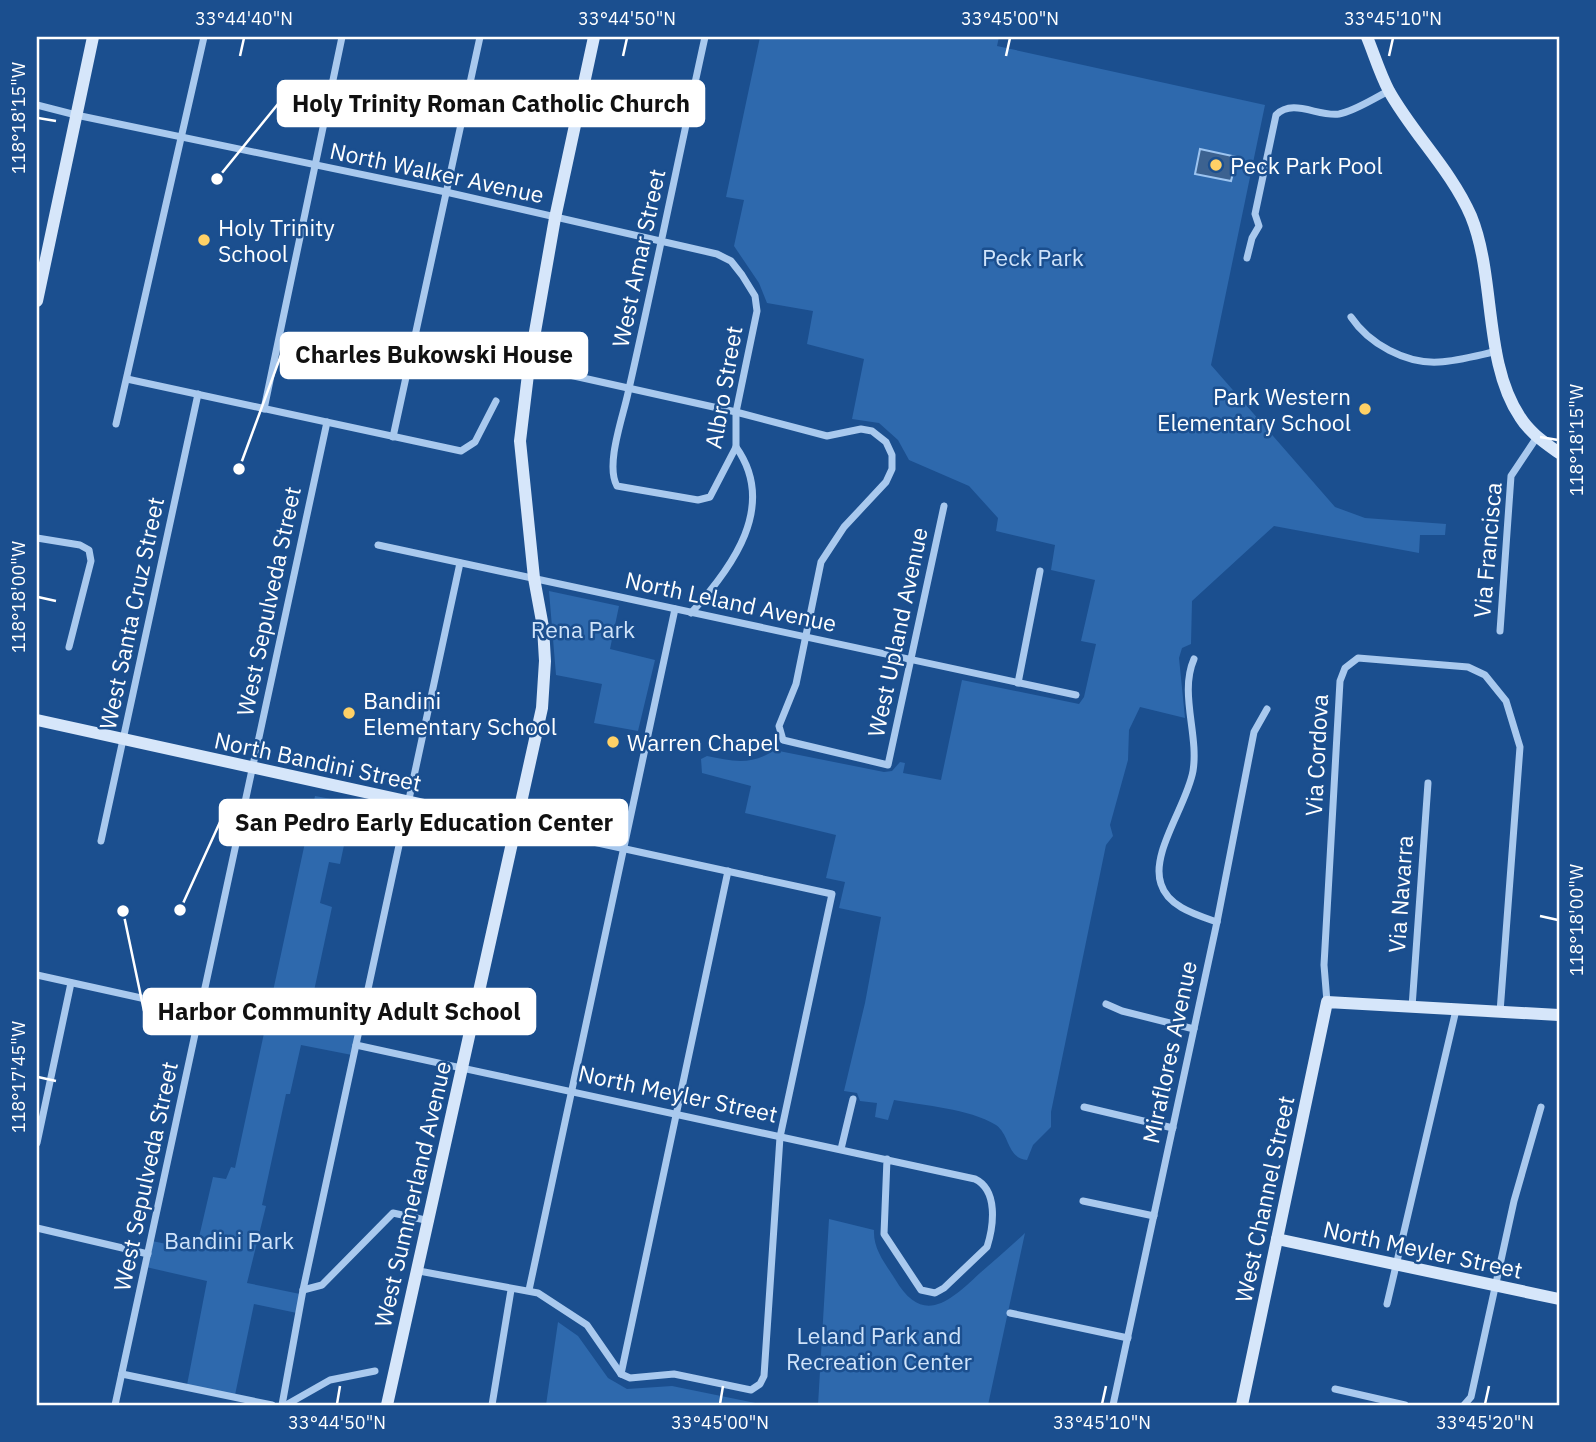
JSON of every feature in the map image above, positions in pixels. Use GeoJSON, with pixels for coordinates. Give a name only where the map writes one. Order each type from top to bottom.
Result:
{"type":"FeatureCollection","features":[{"type":"Feature","properties":{"kind":"street"},"geometry":{"type":"LineString","coordinates":[[37,301],[93,37]]}},
{"type":"Feature","properties":{"kind":"street"},"geometry":{"type":"LineString","coordinates":[[116,424],[204,37]]}},
{"type":"Feature","properties":{"kind":"street"},"geometry":{"type":"LineString","coordinates":[[264,409],[341,37]]}},
{"type":"Feature","properties":{"kind":"street"},"geometry":{"type":"LineString","coordinates":[[393,437],[480,37]]}},
{"type":"Feature","properties":{"kind":"street","name":"West Summerland Avenue"},"geometry":{"type":"LineString","coordinates":[[387,1405],[393,1368],[419,1271],[515,825],[537,735],[545,684],[542,627],[534,578],[520,441],[529,366],[555,218],[594,37]]}},
{"type":"Feature","properties":{"kind":"street","name":"West Amar Street"},"geometry":{"type":"LineString","coordinates":[[617,486],[611,467],[705,37]]}},
{"type":"Feature","properties":{"kind":"street"},"geometry":{"type":"LineString","coordinates":[[1367,37],[1389,90],[1455,186],[1471,216],[1480,248],[1498,351],[1513,405],[1537,437],[1559,453]]}},
{"type":"Feature","properties":{"kind":"street"},"geometry":{"type":"LineString","coordinates":[[1247,258],[1259,226],[1255,214],[1276,115],[1282,109],[1293,107],[1340,114],[1389,90]]}},
{"type":"Feature","properties":{"kind":"street","name":"North Walker Avenue"},"geometry":{"type":"LineString","coordinates":[[37,105],[446,192],[717,254],[731,261],[755,296],[757,311]]}},
{"type":"Feature","properties":{"kind":"street","name":"Albro Street"},"geometry":{"type":"LineString","coordinates":[[617,486],[698,500],[710,496],[736,447],[736,412],[757,311]]}},
{"type":"Feature","properties":{"kind":"street"},"geometry":{"type":"LineString","coordinates":[[1351,317],[1361,333],[1391,352],[1437,362],[1498,351]]}},
{"type":"Feature","properties":{"kind":"street"},"geometry":{"type":"LineString","coordinates":[[529,366],[736,412],[827,436],[861,429],[872,432],[886,442],[892,454],[892,469],[876,495],[844,527],[821,562],[807,638]]}},
{"type":"Feature","properties":{"kind":"street"},"geometry":{"type":"LineString","coordinates":[[127,379],[461,451],[475,442],[496,401]]}},
{"type":"Feature","properties":{"kind":"street","name":"West Santa Cruz Street"},"geometry":{"type":"LineString","coordinates":[[101,841],[198,394]]}},
{"type":"Feature","properties":{"kind":"street","name":"West Sepulveda Street"},"geometry":{"type":"LineString","coordinates":[[115,1405],[327,422]]}},
{"type":"Feature","properties":{"kind":"street","name":"Via Francisca"},"geometry":{"type":"LineString","coordinates":[[1500,631],[1511,476],[1537,437]]}},
{"type":"Feature","properties":{"kind":"street"},"geometry":{"type":"LineString","coordinates":[[691,613],[740,546],[753,514],[749,477],[743,457],[736,447]]}},
{"type":"Feature","properties":{"kind":"street","name":"West Upland Avenue"},"geometry":{"type":"LineString","coordinates":[[807,638],[796,684],[779,726],[783,740],[887,765],[944,506]]}},
{"type":"Feature","properties":{"kind":"street"},"geometry":{"type":"LineString","coordinates":[[37,538],[80,545],[89,550],[91,561],[68,647]]}},
{"type":"Feature","properties":{"kind":"street","name":"North Leland Avenue"},"geometry":{"type":"LineString","coordinates":[[378,545],[1076,695]]}},
{"type":"Feature","properties":{"kind":"street"},"geometry":{"type":"LineString","coordinates":[[284,1405],[303,1290],[460,563]]}},
{"type":"Feature","properties":{"kind":"street"},"geometry":{"type":"LineString","coordinates":[[1017,683],[1040,571]]}},
{"type":"Feature","properties":{"kind":"street"},"geometry":{"type":"LineString","coordinates":[[529,1290],[569,1091],[675,609]]}},
{"type":"Feature","properties":{"kind":"street","name":"Via Cordova"},"geometry":{"type":"LineString","coordinates":[[1327,1002],[1324,965],[1340,681],[1345,668],[1358,658],[1468,667],[1485,675],[1506,701],[1520,747],[1500,1012]]}},
{"type":"Feature","properties":{"kind":"street"},"geometry":{"type":"LineString","coordinates":[[1194,659],[1188,678],[1194,744],[1193,771],[1186,797],[1160,856],[1161,885],[1181,909],[1217,922]]}},
{"type":"Feature","properties":{"kind":"street","name":"Miraflores Avenue"},"geometry":{"type":"LineString","coordinates":[[1113,1405],[1217,922],[1223,878],[1254,732],[1267,709]]}},
{"type":"Feature","properties":{"kind":"street","name":"North Bandini Street"},"geometry":{"type":"LineString","coordinates":[[37,720],[728,872],[828,891],[832,898],[780,1137]]}},
{"type":"Feature","properties":{"kind":"street","name":"Via Navarra"},"geometry":{"type":"LineString","coordinates":[[1412,1007],[1428,783]]}},
{"type":"Feature","properties":{"kind":"street"},"geometry":{"type":"LineString","coordinates":[[621,1374],[728,872]]}},
{"type":"Feature","properties":{"kind":"street"},"geometry":{"type":"LineString","coordinates":[[37,975],[200,1011]]}},
{"type":"Feature","properties":{"kind":"street"},"geometry":{"type":"LineString","coordinates":[[37,1143],[71,982]]}},
{"type":"Feature","properties":{"kind":"street"},"geometry":{"type":"LineString","coordinates":[[1327,1002],[1559,1015]]}},
{"type":"Feature","properties":{"kind":"street","name":"West Channel Street"},"geometry":{"type":"LineString","coordinates":[[1242,1405],[1327,1002]]}},
{"type":"Feature","properties":{"kind":"street"},"geometry":{"type":"LineString","coordinates":[[1107,1004],[1122,1011],[1194,1029]]}},
{"type":"Feature","properties":{"kind":"street"},"geometry":{"type":"LineString","coordinates":[[1387,1304],[1456,1010]]}},
{"type":"Feature","properties":{"kind":"street","name":"North Meyler Street"},"geometry":{"type":"LineString","coordinates":[[355,1045],[841,1149],[887,1159],[975,1179],[988,1188],[991,1197],[987,1247],[944,1288],[935,1293],[921,1290],[884,1234],[887,1159]]}},
{"type":"Feature","properties":{"kind":"street"},"geometry":{"type":"LineString","coordinates":[[841,1149],[853,1099]]}},
{"type":"Feature","properties":{"kind":"street"},"geometry":{"type":"LineString","coordinates":[[1084,1107],[1173,1128]]}},
{"type":"Feature","properties":{"kind":"street"},"geometry":{"type":"LineString","coordinates":[[1464,1405],[1471,1397],[1514,1201],[1541,1107]]}},
{"type":"Feature","properties":{"kind":"street"},"geometry":{"type":"LineString","coordinates":[[419,1271],[511,1290],[529,1290],[587,1325],[621,1374],[630,1378],[674,1374],[751,1390],[760,1384],[768,1363],[780,1137]]}},
{"type":"Feature","properties":{"kind":"street"},"geometry":{"type":"LineString","coordinates":[[1083,1201],[1154,1216]]}},
{"type":"Feature","properties":{"kind":"street"},"geometry":{"type":"LineString","coordinates":[[303,1290],[322,1284],[393,1213],[430,1221]]}},
{"type":"Feature","properties":{"kind":"street"},"geometry":{"type":"LineString","coordinates":[[37,1228],[148,1254]]}},
{"type":"Feature","properties":{"kind":"street","name":"North Meyler Street"},"geometry":{"type":"LineString","coordinates":[[1278,1239],[1559,1299]]}},
{"type":"Feature","properties":{"kind":"street"},"geometry":{"type":"LineString","coordinates":[[492,1405],[511,1290]]}},
{"type":"Feature","properties":{"kind":"street"},"geometry":{"type":"LineString","coordinates":[[1010,1313],[1128,1338]]}},
{"type":"Feature","properties":{"kind":"street"},"geometry":{"type":"LineString","coordinates":[[284,1405],[330,1380],[375,1371]]}},
{"type":"Feature","properties":{"kind":"street"},"geometry":{"type":"LineString","coordinates":[[122,1374],[272,1405]]}},
{"type":"Feature","properties":{"kind":"street"},"geometry":{"type":"LineString","coordinates":[[1335,1389],[1405,1405]]}},
{"type":"Feature","properties":{"kind":"green space","name":"Peck Park"},"geometry":{"type":"Polygon","coordinates":[[[760,37],[999,37],[997,46],[1265,105],[1211,365],[1335,507],[1365,518],[1446,524],[1445,535],[1420,535],[1419,553],[1274,526],[1192,601],[1191,644],[1182,648],[1179,658],[1185,718],[1140,707],[1129,730],[1128,760],[1110,825],[1113,836],[1106,845],[1051,1112],[1051,1127],[1033,1145],[1027,1160],[1016,1155],[1001,1129],[985,1119],[960,1111],[894,1100],[888,1120],[875,1117],[877,1103],[860,1101],[857,1093],[844,1091],[865,1003],[881,917],[839,908],[845,882],[826,878],[836,835],[745,813],[751,786],[702,773],[701,759],[707,756],[733,761],[749,760],[774,750],[884,772],[892,771],[900,762],[905,763],[903,773],[941,780],[962,680],[1079,704],[1084,697],[1096,644],[1081,641],[1095,580],[1051,570],[1055,545],[996,531],[998,518],[969,486],[909,460],[898,440],[879,423],[852,419],[864,359],[807,344],[813,311],[767,303],[759,283],[734,246],[744,200],[726,197],[760,37]]]}},
{"type":"Feature","properties":{"kind":"green space","name":"Rena Park"},"geometry":{"type":"Polygon","coordinates":[[[549,591],[619,606],[610,649],[655,660],[638,731],[594,723],[602,684],[556,675],[549,591]]]}},
{"type":"Feature","properties":{"kind":"green space","name":"Bandini Park"},"geometry":{"type":"Polygon","coordinates":[[[315,796],[353,803],[340,864],[329,862],[320,903],[332,907],[308,1019],[358,1030],[352,1055],[301,1045],[290,1094],[286,1094],[262,1205],[266,1206],[247,1283],[300,1294],[297,1313],[254,1304],[235,1395],[187,1385],[207,1281],[146,1267],[152,1241],[196,1250],[213,1177],[226,1179],[231,1167],[235,1168],[315,796]]]}},
{"type":"Feature","properties":{"kind":"green space","name":"Leland Park and Recreation Center"},"geometry":{"type":"Polygon","coordinates":[[[829,1219],[874,1230],[878,1250],[905,1294],[926,1306],[947,1300],[958,1292],[1025,1233],[988,1405],[818,1405],[829,1219]]]}},
{"type":"Feature","properties":{"kind":"green space","name":"Leland Park and Recreation Center"},"geometry":{"type":"Polygon","coordinates":[[[558,1322],[578,1336],[608,1378],[627,1389],[672,1386],[765,1405],[546,1405],[558,1322]]]}},
{"type":"Feature","properties":{"kind":"shaded area","name":"Peck Park Pool"},"geometry":{"type":"Polygon","coordinates":[[[1200,149],[1237,157],[1231,181],[1195,174],[1200,149]]]}},
{"type":"Feature","properties":{"kind":"place","name":"Peck Park Pool"},"geometry":{"type":"Point","coordinates":[1216,165]}},
{"type":"Feature","properties":{"kind":"place","name":"Holy Trinity Roman Catholic Church"},"geometry":{"type":"Point","coordinates":[217,179]}},
{"type":"Feature","properties":{"kind":"place","name":"Holy Trinity School"},"geometry":{"type":"Point","coordinates":[204,240]}},
{"type":"Feature","properties":{"kind":"place","name":"Park Western Elementary School"},"geometry":{"type":"Point","coordinates":[1365,409]}},
{"type":"Feature","properties":{"kind":"place","name":"Charles Bukowski House"},"geometry":{"type":"Point","coordinates":[239,469]}},
{"type":"Feature","properties":{"kind":"place","name":"Bandini Elementary School"},"geometry":{"type":"Point","coordinates":[349,713]}},
{"type":"Feature","properties":{"kind":"place","name":"Warren Chapel"},"geometry":{"type":"Point","coordinates":[613,742]}},
{"type":"Feature","properties":{"kind":"place","name":"San Pedro Early Education Center"},"geometry":{"type":"Point","coordinates":[180,910]}},
{"type":"Feature","properties":{"kind":"place","name":"Harbor Community Adult School"},"geometry":{"type":"Point","coordinates":[123,911]}}]}
